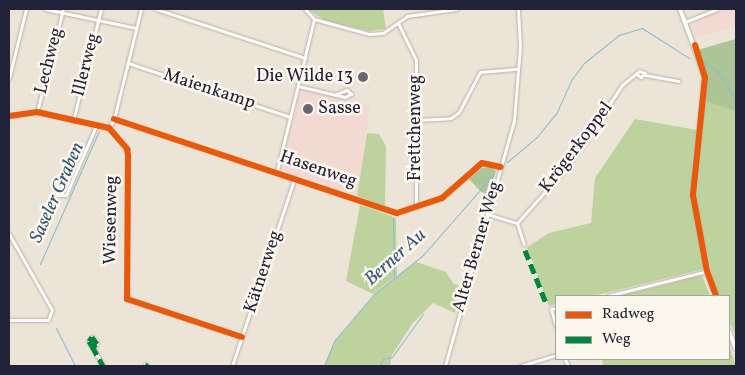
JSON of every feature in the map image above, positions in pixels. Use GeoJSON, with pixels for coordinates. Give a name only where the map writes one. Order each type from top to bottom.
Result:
{"type":"FeatureCollection","features":[{"type":"Feature","properties":{"kind":"street"},"geometry":{"type":"LineString","coordinates":[[9,78],[26,9]]}},
{"type":"Feature","properties":{"kind":"street"},"geometry":{"type":"LineString","coordinates":[[45,9],[63,10],[136,28]]}},
{"type":"Feature","properties":{"kind":"street","name":"Illerweg"},"geometry":{"type":"LineString","coordinates":[[73,120],[101,9]]}},
{"type":"Feature","properties":{"kind":"street"},"geometry":{"type":"LineString","coordinates":[[9,116],[37,112],[108,128],[114,118],[141,9]]}},
{"type":"Feature","properties":{"kind":"street"},"geometry":{"type":"LineString","coordinates":[[156,9],[305,58]]}},
{"type":"Feature","properties":{"kind":"street"},"geometry":{"type":"LineString","coordinates":[[306,9],[314,19],[369,34],[383,33],[407,16],[420,11],[457,9]]}},
{"type":"Feature","properties":{"kind":"street","name":"Alter Berner Weg"},"geometry":{"type":"LineString","coordinates":[[445,366],[514,122],[518,69],[518,9]]}},
{"type":"Feature","properties":{"kind":"street"},"geometry":{"type":"LineString","coordinates":[[680,9],[705,77],[693,195],[707,271],[716,295]]}},
{"type":"Feature","properties":{"kind":"street"},"geometry":{"type":"LineString","coordinates":[[685,22],[718,9]]}},
{"type":"Feature","properties":{"kind":"street","name":"Lechweg"},"geometry":{"type":"LineString","coordinates":[[37,112],[63,10]]}},
{"type":"Feature","properties":{"kind":"street"},"geometry":{"type":"LineString","coordinates":[[277,171],[314,19]]}},
{"type":"Feature","properties":{"kind":"street","name":"Frettchenweg"},"geometry":{"type":"LineString","coordinates":[[398,23],[416,60],[416,207]]}},
{"type":"Feature","properties":{"kind":"street","name":"Maienkamp"},"geometry":{"type":"LineString","coordinates":[[128,63],[290,117]]}},
{"type":"Feature","properties":{"kind":"street"},"geometry":{"type":"LineString","coordinates":[[416,120],[451,118],[459,112],[480,72],[518,69]]}},
{"type":"Feature","properties":{"kind":"street","name":"Krögerkoppel"},"geometry":{"type":"LineString","coordinates":[[517,223],[561,175],[622,85],[642,70],[645,75],[678,81]]}},
{"type":"Feature","properties":{"kind":"street"},"geometry":{"type":"LineString","coordinates":[[298,86],[336,94]]}},
{"type":"Feature","properties":{"kind":"street","name":"Hasenweg"},"geometry":{"type":"LineString","coordinates":[[114,118],[277,171],[394,212],[442,198],[482,163],[501,167]]}},
{"type":"Feature","properties":{"kind":"street"},"geometry":{"type":"LineString","coordinates":[[52,185],[58,195],[66,194],[96,126]]}},
{"type":"Feature","properties":{"kind":"street","name":"Wiesenweg"},"geometry":{"type":"LineString","coordinates":[[108,128],[127,149],[128,156],[127,299],[242,337]]}},
{"type":"Feature","properties":{"kind":"street","name":"Kätnerweg"},"geometry":{"type":"LineString","coordinates":[[234,366],[295,178]]}},
{"type":"Feature","properties":{"kind":"street"},"geometry":{"type":"LineString","coordinates":[[487,214],[517,223],[524,244]]}},
{"type":"Feature","properties":{"kind":"street"},"geometry":{"type":"LineString","coordinates":[[9,234],[52,310],[48,320],[9,320]]}},
{"type":"Feature","properties":{"kind":"street"},"geometry":{"type":"LineString","coordinates":[[611,295],[707,271]]}},
{"type":"Feature","properties":{"kind":"street"},"geometry":{"type":"LineString","coordinates":[[555,308],[552,309],[555,322]]}},
{"type":"Feature","properties":{"kind":"street"},"geometry":{"type":"LineString","coordinates":[[730,334],[736,349]]}},
{"type":"Feature","properties":{"kind":"street"},"geometry":{"type":"LineString","coordinates":[[92,346],[103,366]]}},
{"type":"Feature","properties":{"kind":"street"},"geometry":{"type":"LineString","coordinates":[[520,366],[555,355]]}},
{"type":"Feature","properties":{"kind":"shaded area"},"geometry":{"type":"Polygon","coordinates":[[[726,9],[736,9],[736,26],[696,37],[692,27],[695,22],[726,9]]]}},
{"type":"Feature","properties":{"kind":"shaded area"},"geometry":{"type":"Polygon","coordinates":[[[301,89],[370,106],[357,195],[282,170],[301,89]]]}},
{"type":"Feature","properties":{"kind":"green space"},"geometry":{"type":"Polygon","coordinates":[[[307,9],[383,9],[386,29],[369,31],[326,21],[307,9]]]}},
{"type":"Feature","properties":{"kind":"green space"},"geometry":{"type":"Polygon","coordinates":[[[736,39],[736,335],[730,324],[730,295],[719,295],[713,280],[696,202],[707,79],[698,50],[736,39]]]}},
{"type":"Feature","properties":{"kind":"green space"},"geometry":{"type":"Polygon","coordinates":[[[736,39],[736,111],[706,101],[707,79],[698,50],[736,39]]]}},
{"type":"Feature","properties":{"kind":"green space"},"geometry":{"type":"Polygon","coordinates":[[[635,119],[697,130],[691,197],[704,269],[597,295],[555,295],[555,304],[549,306],[527,247],[549,233],[591,223],[595,178],[635,119]]]}},
{"type":"Feature","properties":{"kind":"green space"},"geometry":{"type":"Polygon","coordinates":[[[367,133],[379,134],[386,146],[385,206],[357,196],[367,133]]]}},
{"type":"Feature","properties":{"kind":"green space"},"geometry":{"type":"Polygon","coordinates":[[[491,167],[496,171],[487,198],[469,179],[482,168],[491,167]]]}},
{"type":"Feature","properties":{"kind":"green space"},"geometry":{"type":"Polygon","coordinates":[[[360,205],[396,218],[397,275],[373,294],[346,281],[360,205]]]}},
{"type":"Feature","properties":{"kind":"green space"},"geometry":{"type":"Polygon","coordinates":[[[416,262],[446,272],[453,283],[462,287],[455,313],[433,303],[412,324],[392,355],[390,366],[324,366],[335,341],[375,294],[416,262]]]}},
{"type":"Feature","properties":{"kind":"green space"},"geometry":{"type":"Polygon","coordinates":[[[702,275],[710,295],[619,295],[702,275]]]}},
{"type":"Feature","properties":{"kind":"green space"},"geometry":{"type":"Polygon","coordinates":[[[730,348],[736,366],[603,366],[602,360],[730,360],[730,348]]]}},
{"type":"Feature","properties":{"kind":"waterway","name":"Berner Au"},"geometry":{"type":"LineString","coordinates":[[507,162],[536,138],[557,112],[572,79],[584,63],[619,35],[642,28],[689,58]]}},
{"type":"Feature","properties":{"kind":"waterway","name":"Berner Au"},"geometry":{"type":"LineString","coordinates":[[704,62],[717,71],[736,99]]}},
{"type":"Feature","properties":{"kind":"waterway","name":"Saseler Graben"},"geometry":{"type":"LineString","coordinates":[[40,264],[99,131]]}},
{"type":"Feature","properties":{"kind":"waterway","name":"Berner Au"},"geometry":{"type":"LineString","coordinates":[[324,366],[334,341],[374,294],[423,255],[494,174]]}},
{"type":"Feature","properties":{"kind":"waterway"},"geometry":{"type":"LineString","coordinates":[[393,218],[394,277]]}},
{"type":"Feature","properties":{"kind":"waterway"},"geometry":{"type":"LineString","coordinates":[[379,366],[383,359],[392,357],[423,314]]}},
{"type":"Feature","properties":{"kind":"waterway"},"geometry":{"type":"LineString","coordinates":[[56,328],[75,366]]}},
{"type":"Feature","properties":{"kind":"marked path"},"geometry":{"type":"LineString","coordinates":[[525,250],[546,303]]}},
{"type":"Feature","properties":{"kind":"marked path"},"geometry":{"type":"LineString","coordinates":[[92,346],[97,344],[92,337],[89,341],[103,366]]}},
{"type":"Feature","properties":{"kind":"cycle path"},"geometry":{"type":"LineString","coordinates":[[695,45],[705,77],[693,195],[707,271],[716,295]]}},
{"type":"Feature","properties":{"kind":"cycle path"},"geometry":{"type":"LineString","coordinates":[[9,116],[37,112],[109,128],[127,149],[128,156],[127,299],[242,337]]}},
{"type":"Feature","properties":{"kind":"cycle path"},"geometry":{"type":"LineString","coordinates":[[114,119],[397,213],[442,198],[482,163],[501,167]]}},
{"type":"Feature","properties":{"kind":"place","name":"Die Wilde 13"},"geometry":{"type":"Point","coordinates":[363,77]}},
{"type":"Feature","properties":{"kind":"place","name":"Sasse"},"geometry":{"type":"Point","coordinates":[308,109]}}]}
